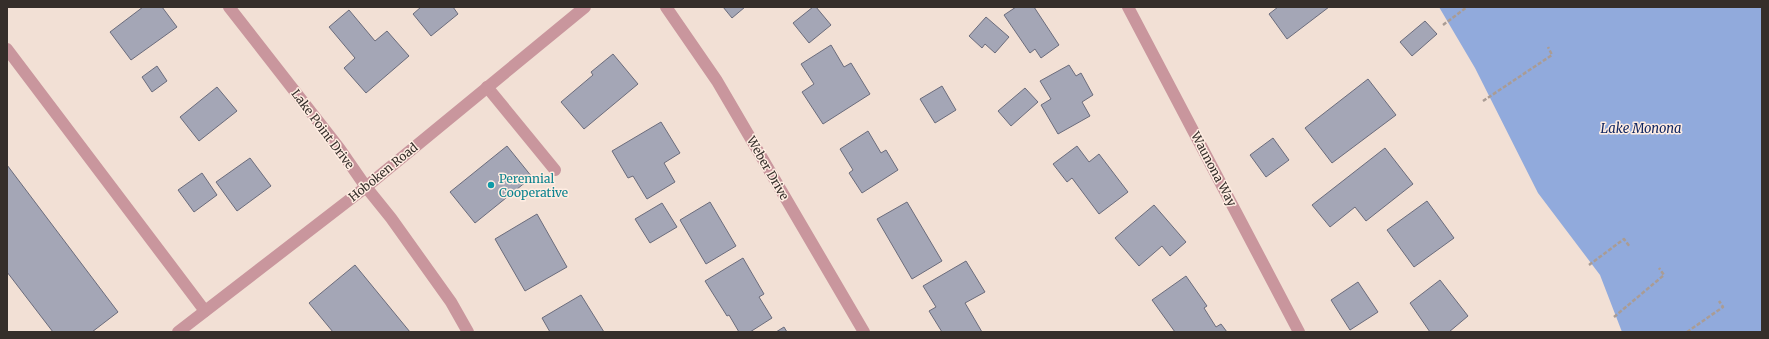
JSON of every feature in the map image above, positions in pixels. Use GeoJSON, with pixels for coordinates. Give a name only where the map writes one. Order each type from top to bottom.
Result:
{"type":"FeatureCollection","features":[{"type":"Feature","properties":{"kind":"street","name":"Lake Point Drive"},"geometry":{"type":"LineString","coordinates":[[229,7],[339,148],[366,187],[391,218],[437,283],[468,332]]}},
{"type":"Feature","properties":{"kind":"street","name":"Hoboken Road"},"geometry":{"type":"LineString","coordinates":[[178,332],[366,187],[585,7]]}},
{"type":"Feature","properties":{"kind":"street","name":"Weber Drive"},"geometry":{"type":"LineString","coordinates":[[666,7],[717,81],[864,332]]}},
{"type":"Feature","properties":{"kind":"street","name":"Waunona Way"},"geometry":{"type":"LineString","coordinates":[[1128,7],[1299,332]]}},
{"type":"Feature","properties":{"kind":"street"},"geometry":{"type":"LineString","coordinates":[[7,48],[205,311]]}},
{"type":"Feature","properties":{"kind":"street"},"geometry":{"type":"LineString","coordinates":[[487,87],[555,170]]}},
{"type":"Feature","properties":{"kind":"path"},"geometry":{"type":"LineString","coordinates":[[1443,25],[1467,7]]}},
{"type":"Feature","properties":{"kind":"path"},"geometry":{"type":"LineString","coordinates":[[1483,101],[1552,55],[1548,47]]}},
{"type":"Feature","properties":{"kind":"path"},"geometry":{"type":"LineString","coordinates":[[1589,265],[1624,239],[1630,247]]}},
{"type":"Feature","properties":{"kind":"path"},"geometry":{"type":"LineString","coordinates":[[1614,316],[1664,275],[1659,268]]}},
{"type":"Feature","properties":{"kind":"path"},"geometry":{"type":"LineString","coordinates":[[1687,332],[1723,307],[1719,301]]}},
{"type":"Feature","properties":{"kind":"water","name":"Lake Monona"},"geometry":{"type":"Polygon","coordinates":[[[1439,7],[1762,7],[1762,332],[1622,332],[1600,275],[1538,193],[1475,68],[1439,7]]]}},
{"type":"Feature","properties":{"kind":"building"},"geometry":{"type":"Polygon","coordinates":[[[143,7],[162,7],[177,27],[131,60],[110,32],[143,7]]]}},
{"type":"Feature","properties":{"kind":"building"},"geometry":{"type":"Polygon","coordinates":[[[421,7],[453,7],[458,14],[431,36],[413,14],[421,7]]]}},
{"type":"Feature","properties":{"kind":"building"},"geometry":{"type":"Polygon","coordinates":[[[723,7],[745,7],[732,18],[723,7]]]}},
{"type":"Feature","properties":{"kind":"building"},"geometry":{"type":"Polygon","coordinates":[[[813,7],[816,7],[831,25],[809,43],[793,23],[813,7]]]}},
{"type":"Feature","properties":{"kind":"building"},"geometry":{"type":"Polygon","coordinates":[[[1016,7],[1034,7],[1059,45],[1041,58],[1035,49],[1030,53],[1004,15],[1016,7]]]}},
{"type":"Feature","properties":{"kind":"building"},"geometry":{"type":"Polygon","coordinates":[[[1278,7],[1329,7],[1287,39],[1269,14],[1278,7]]]}},
{"type":"Feature","properties":{"kind":"building"},"geometry":{"type":"Polygon","coordinates":[[[349,10],[375,41],[387,31],[409,56],[366,93],[344,68],[355,58],[329,27],[349,10]]]}},
{"type":"Feature","properties":{"kind":"building"},"geometry":{"type":"Polygon","coordinates":[[[986,17],[1009,37],[995,53],[985,44],[982,48],[969,36],[986,17]]]}},
{"type":"Feature","properties":{"kind":"building"},"geometry":{"type":"Polygon","coordinates":[[[1425,21],[1437,34],[1412,56],[1400,42],[1425,21]]]}},
{"type":"Feature","properties":{"kind":"building"},"geometry":{"type":"Polygon","coordinates":[[[831,45],[844,67],[851,63],[870,94],[823,124],[802,92],[814,84],[801,64],[831,45]]]}},
{"type":"Feature","properties":{"kind":"building"},"geometry":{"type":"Polygon","coordinates":[[[613,54],[638,84],[584,129],[561,102],[593,75],[591,72],[613,54]]]}},
{"type":"Feature","properties":{"kind":"building"},"geometry":{"type":"Polygon","coordinates":[[[1069,65],[1076,76],[1081,73],[1093,95],[1082,102],[1090,116],[1058,134],[1041,105],[1051,99],[1040,81],[1069,65]]]}},
{"type":"Feature","properties":{"kind":"building"},"geometry":{"type":"Polygon","coordinates":[[[157,66],[167,81],[152,92],[142,77],[157,66]]]}},
{"type":"Feature","properties":{"kind":"building"},"geometry":{"type":"Polygon","coordinates":[[[1368,79],[1396,115],[1332,163],[1305,128],[1368,79]]]}},
{"type":"Feature","properties":{"kind":"building"},"geometry":{"type":"Polygon","coordinates":[[[942,86],[956,110],[935,123],[920,99],[942,86]]]}},
{"type":"Feature","properties":{"kind":"building"},"geometry":{"type":"Polygon","coordinates":[[[217,87],[237,111],[199,141],[180,117],[217,87]]]}},
{"type":"Feature","properties":{"kind":"building"},"geometry":{"type":"Polygon","coordinates":[[[1025,88],[1038,102],[1011,126],[998,111],[1025,88]]]}},
{"type":"Feature","properties":{"kind":"building"},"geometry":{"type":"Polygon","coordinates":[[[661,122],[680,153],[664,163],[675,182],[647,199],[633,176],[628,178],[612,151],[661,122]]]}},
{"type":"Feature","properties":{"kind":"building"},"geometry":{"type":"Polygon","coordinates":[[[868,131],[881,153],[886,150],[898,170],[862,193],[849,173],[853,170],[840,149],[868,131]]]}},
{"type":"Feature","properties":{"kind":"building"},"geometry":{"type":"Polygon","coordinates":[[[1273,138],[1289,160],[1266,177],[1250,155],[1273,138]]]}},
{"type":"Feature","properties":{"kind":"building","name":"Perennial Cooperative"},"geometry":{"type":"Polygon","coordinates":[[[507,146],[532,177],[475,223],[450,192],[507,146]]]}},
{"type":"Feature","properties":{"kind":"building"},"geometry":{"type":"Polygon","coordinates":[[[1077,146],[1089,162],[1099,154],[1128,192],[1099,214],[1072,178],[1067,182],[1053,164],[1077,146]]]}},
{"type":"Feature","properties":{"kind":"building"},"geometry":{"type":"Polygon","coordinates":[[[1385,148],[1413,184],[1366,221],[1355,207],[1330,227],[1312,205],[1385,148]]]}},
{"type":"Feature","properties":{"kind":"building"},"geometry":{"type":"Polygon","coordinates":[[[250,158],[271,186],[237,211],[216,182],[250,158]]]}},
{"type":"Feature","properties":{"kind":"building"},"geometry":{"type":"Polygon","coordinates":[[[7,165],[118,312],[92,332],[53,332],[7,272],[7,165]]]}},
{"type":"Feature","properties":{"kind":"building"},"geometry":{"type":"Polygon","coordinates":[[[202,173],[217,195],[194,212],[178,190],[202,173]]]}},
{"type":"Feature","properties":{"kind":"building"},"geometry":{"type":"Polygon","coordinates":[[[1427,201],[1454,238],[1414,267],[1387,230],[1427,201]]]}},
{"type":"Feature","properties":{"kind":"building"},"geometry":{"type":"Polygon","coordinates":[[[710,202],[736,246],[706,264],[680,220],[710,202]]]}},
{"type":"Feature","properties":{"kind":"building"},"geometry":{"type":"Polygon","coordinates":[[[907,202],[942,261],[912,279],[877,219],[907,202]]]}},
{"type":"Feature","properties":{"kind":"building"},"geometry":{"type":"Polygon","coordinates":[[[662,203],[677,227],[650,243],[635,219],[662,203]]]}},
{"type":"Feature","properties":{"kind":"building"},"geometry":{"type":"Polygon","coordinates":[[[1154,205],[1186,242],[1170,256],[1162,246],[1139,266],[1115,238],[1154,205]]]}},
{"type":"Feature","properties":{"kind":"building"},"geometry":{"type":"Polygon","coordinates":[[[537,214],[567,267],[525,291],[495,239],[537,214]]]}},
{"type":"Feature","properties":{"kind":"building"},"geometry":{"type":"Polygon","coordinates":[[[743,258],[764,294],[759,297],[772,318],[750,332],[739,332],[705,281],[743,258]]]}},
{"type":"Feature","properties":{"kind":"building"},"geometry":{"type":"Polygon","coordinates":[[[966,261],[985,292],[965,303],[982,332],[942,332],[929,311],[936,307],[923,286],[966,261]]]}},
{"type":"Feature","properties":{"kind":"building"},"geometry":{"type":"Polygon","coordinates":[[[355,265],[410,332],[333,332],[309,303],[355,265]]]}},
{"type":"Feature","properties":{"kind":"building"},"geometry":{"type":"Polygon","coordinates":[[[1186,276],[1207,306],[1204,308],[1216,327],[1221,324],[1227,332],[1175,332],[1152,300],[1186,276]]]}},
{"type":"Feature","properties":{"kind":"building"},"geometry":{"type":"Polygon","coordinates":[[[1440,280],[1468,316],[1449,332],[1430,332],[1410,303],[1440,280]]]}},
{"type":"Feature","properties":{"kind":"building"},"geometry":{"type":"Polygon","coordinates":[[[1358,282],[1378,312],[1350,330],[1331,300],[1358,282]]]}},
{"type":"Feature","properties":{"kind":"building"},"geometry":{"type":"Polygon","coordinates":[[[581,295],[604,332],[550,332],[542,318],[581,295]]]}},
{"type":"Feature","properties":{"kind":"building"},"geometry":{"type":"Polygon","coordinates":[[[784,327],[787,332],[776,332],[784,327]]]}},
{"type":"Feature","properties":{"kind":"place","name":"Perennial Cooperative"},"geometry":{"type":"Point","coordinates":[491,185]}}]}
